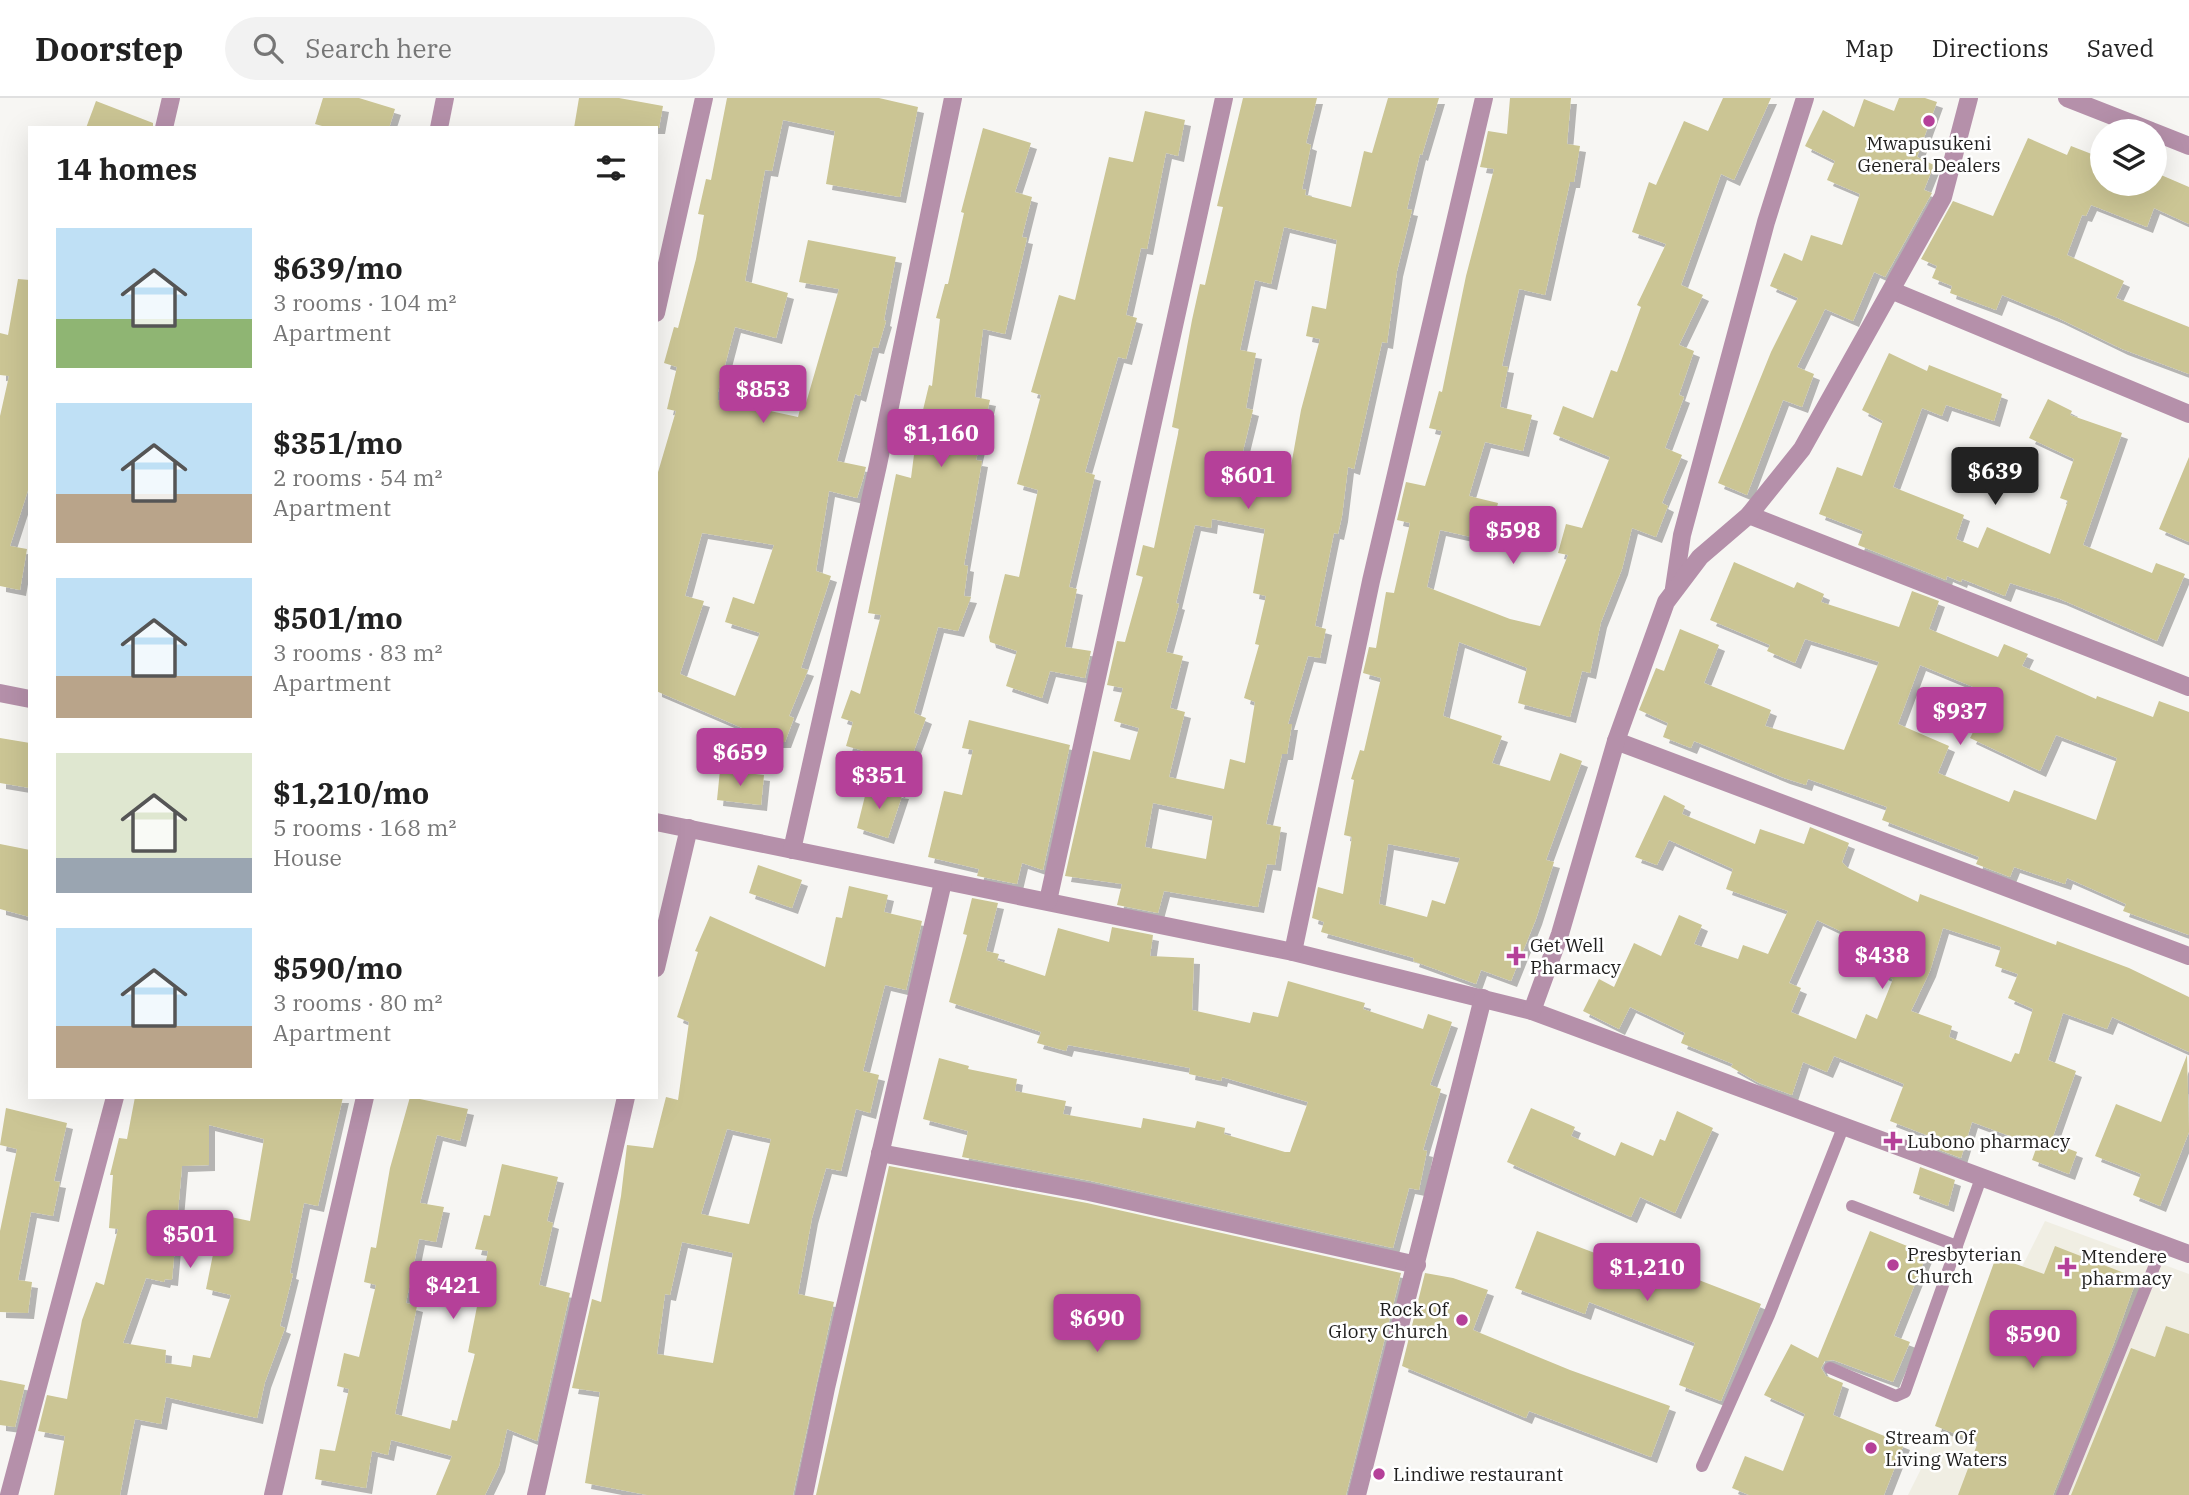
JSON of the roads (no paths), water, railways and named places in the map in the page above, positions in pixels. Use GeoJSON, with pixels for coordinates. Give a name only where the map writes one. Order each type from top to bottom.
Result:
{"type":"FeatureCollection","features":[{"type":"Feature","properties":{"kind":"street"},"geometry":{"type":"LineString","coordinates":[[164,126],[171,98]]}},
{"type":"Feature","properties":{"kind":"street"},"geometry":{"type":"LineString","coordinates":[[439,126],[445,98]]}},
{"type":"Feature","properties":{"kind":"street"},"geometry":{"type":"LineString","coordinates":[[658,304],[704,98]]}},
{"type":"Feature","properties":{"kind":"street"},"geometry":{"type":"LineString","coordinates":[[792,850],[878,465],[953,98]]}},
{"type":"Feature","properties":{"kind":"street"},"geometry":{"type":"LineString","coordinates":[[1048,901],[1224,98]]}},
{"type":"Feature","properties":{"kind":"street"},"geometry":{"type":"LineString","coordinates":[[1293,952],[1371,581],[1484,98]]}},
{"type":"Feature","properties":{"kind":"street"},"geometry":{"type":"LineString","coordinates":[[1532,1011],[1560,934],[1616,741],[1674,589],[1682,535],[1766,222],[1805,98]]}},
{"type":"Feature","properties":{"kind":"street"},"geometry":{"type":"LineString","coordinates":[[1674,589],[1712,544],[1749,515],[1802,449],[1893,291],[1943,197],[1969,98]]}},
{"type":"Feature","properties":{"kind":"street"},"geometry":{"type":"LineString","coordinates":[[2067,98],[2120,119]]}},
{"type":"Feature","properties":{"kind":"street"},"geometry":{"type":"LineString","coordinates":[[2167,137],[2189,146]]}},
{"type":"Feature","properties":{"kind":"street"},"geometry":{"type":"LineString","coordinates":[[1893,291],[2189,414]]}},
{"type":"Feature","properties":{"kind":"street"},"geometry":{"type":"LineString","coordinates":[[1749,515],[2189,687]]}},
{"type":"Feature","properties":{"kind":"street"},"geometry":{"type":"LineString","coordinates":[[0,693],[28,699]]}},
{"type":"Feature","properties":{"kind":"street"},"geometry":{"type":"LineString","coordinates":[[1616,741],[2189,956]]}},
{"type":"Feature","properties":{"kind":"street"},"geometry":{"type":"LineString","coordinates":[[658,822],[1293,952],[1532,1011],[2189,1254]]}},
{"type":"Feature","properties":{"kind":"street"},"geometry":{"type":"LineString","coordinates":[[658,960],[689,828]]}},
{"type":"Feature","properties":{"kind":"street"},"geometry":{"type":"LineString","coordinates":[[804,1495],[943,882]]}},
{"type":"Feature","properties":{"kind":"street"},"geometry":{"type":"LineString","coordinates":[[1357,1495],[1483,998]]}},
{"type":"Feature","properties":{"kind":"street"},"geometry":{"type":"LineString","coordinates":[[9,1495],[114,1099]]}},
{"type":"Feature","properties":{"kind":"street"},"geometry":{"type":"LineString","coordinates":[[273,1495],[365,1099]]}},
{"type":"Feature","properties":{"kind":"street"},"geometry":{"type":"LineString","coordinates":[[536,1495],[626,1099]]}},
{"type":"Feature","properties":{"kind":"street"},"geometry":{"type":"LineString","coordinates":[[880,1153],[1089,1192],[1417,1265]]}},
{"type":"Feature","properties":{"kind":"lane"},"geometry":{"type":"LineString","coordinates":[[1702,1466],[1769,1315],[1844,1125]]}},
{"type":"Feature","properties":{"kind":"lane"},"geometry":{"type":"LineString","coordinates":[[1830,1368],[1896,1396],[1905,1392],[1981,1178]]}},
{"type":"Feature","properties":{"kind":"lane"},"geometry":{"type":"LineString","coordinates":[[1852,1206],[1957,1246]]}},
{"type":"Feature","properties":{"kind":"lane"},"geometry":{"type":"LineString","coordinates":[[2062,1495],[2163,1245]]}},
{"type":"Feature","properties":{"kind":"place","name":"Mwapusukeni General Dealers"},"geometry":{"type":"Point","coordinates":[1929,121]}},
{"type":"Feature","properties":{"kind":"place","name":"Get Well Pharmacy"},"geometry":{"type":"Point","coordinates":[1516,956]}},
{"type":"Feature","properties":{"kind":"place","name":"Lubono pharmacy"},"geometry":{"type":"Point","coordinates":[1893,1141]}},
{"type":"Feature","properties":{"kind":"place","name":"Presbyterian Church"},"geometry":{"type":"Point","coordinates":[1893,1265]}},
{"type":"Feature","properties":{"kind":"place","name":"Mtendere pharmacy"},"geometry":{"type":"Point","coordinates":[2067,1267]}},
{"type":"Feature","properties":{"kind":"place","name":"Rock Of Glory Church"},"geometry":{"type":"Point","coordinates":[1462,1320]}},
{"type":"Feature","properties":{"kind":"place","name":"Stream Of Living Waters"},"geometry":{"type":"Point","coordinates":[1871,1448]}},
{"type":"Feature","properties":{"kind":"place","name":"Lindiwe restaurant"},"geometry":{"type":"Point","coordinates":[1379,1474]}}]}
